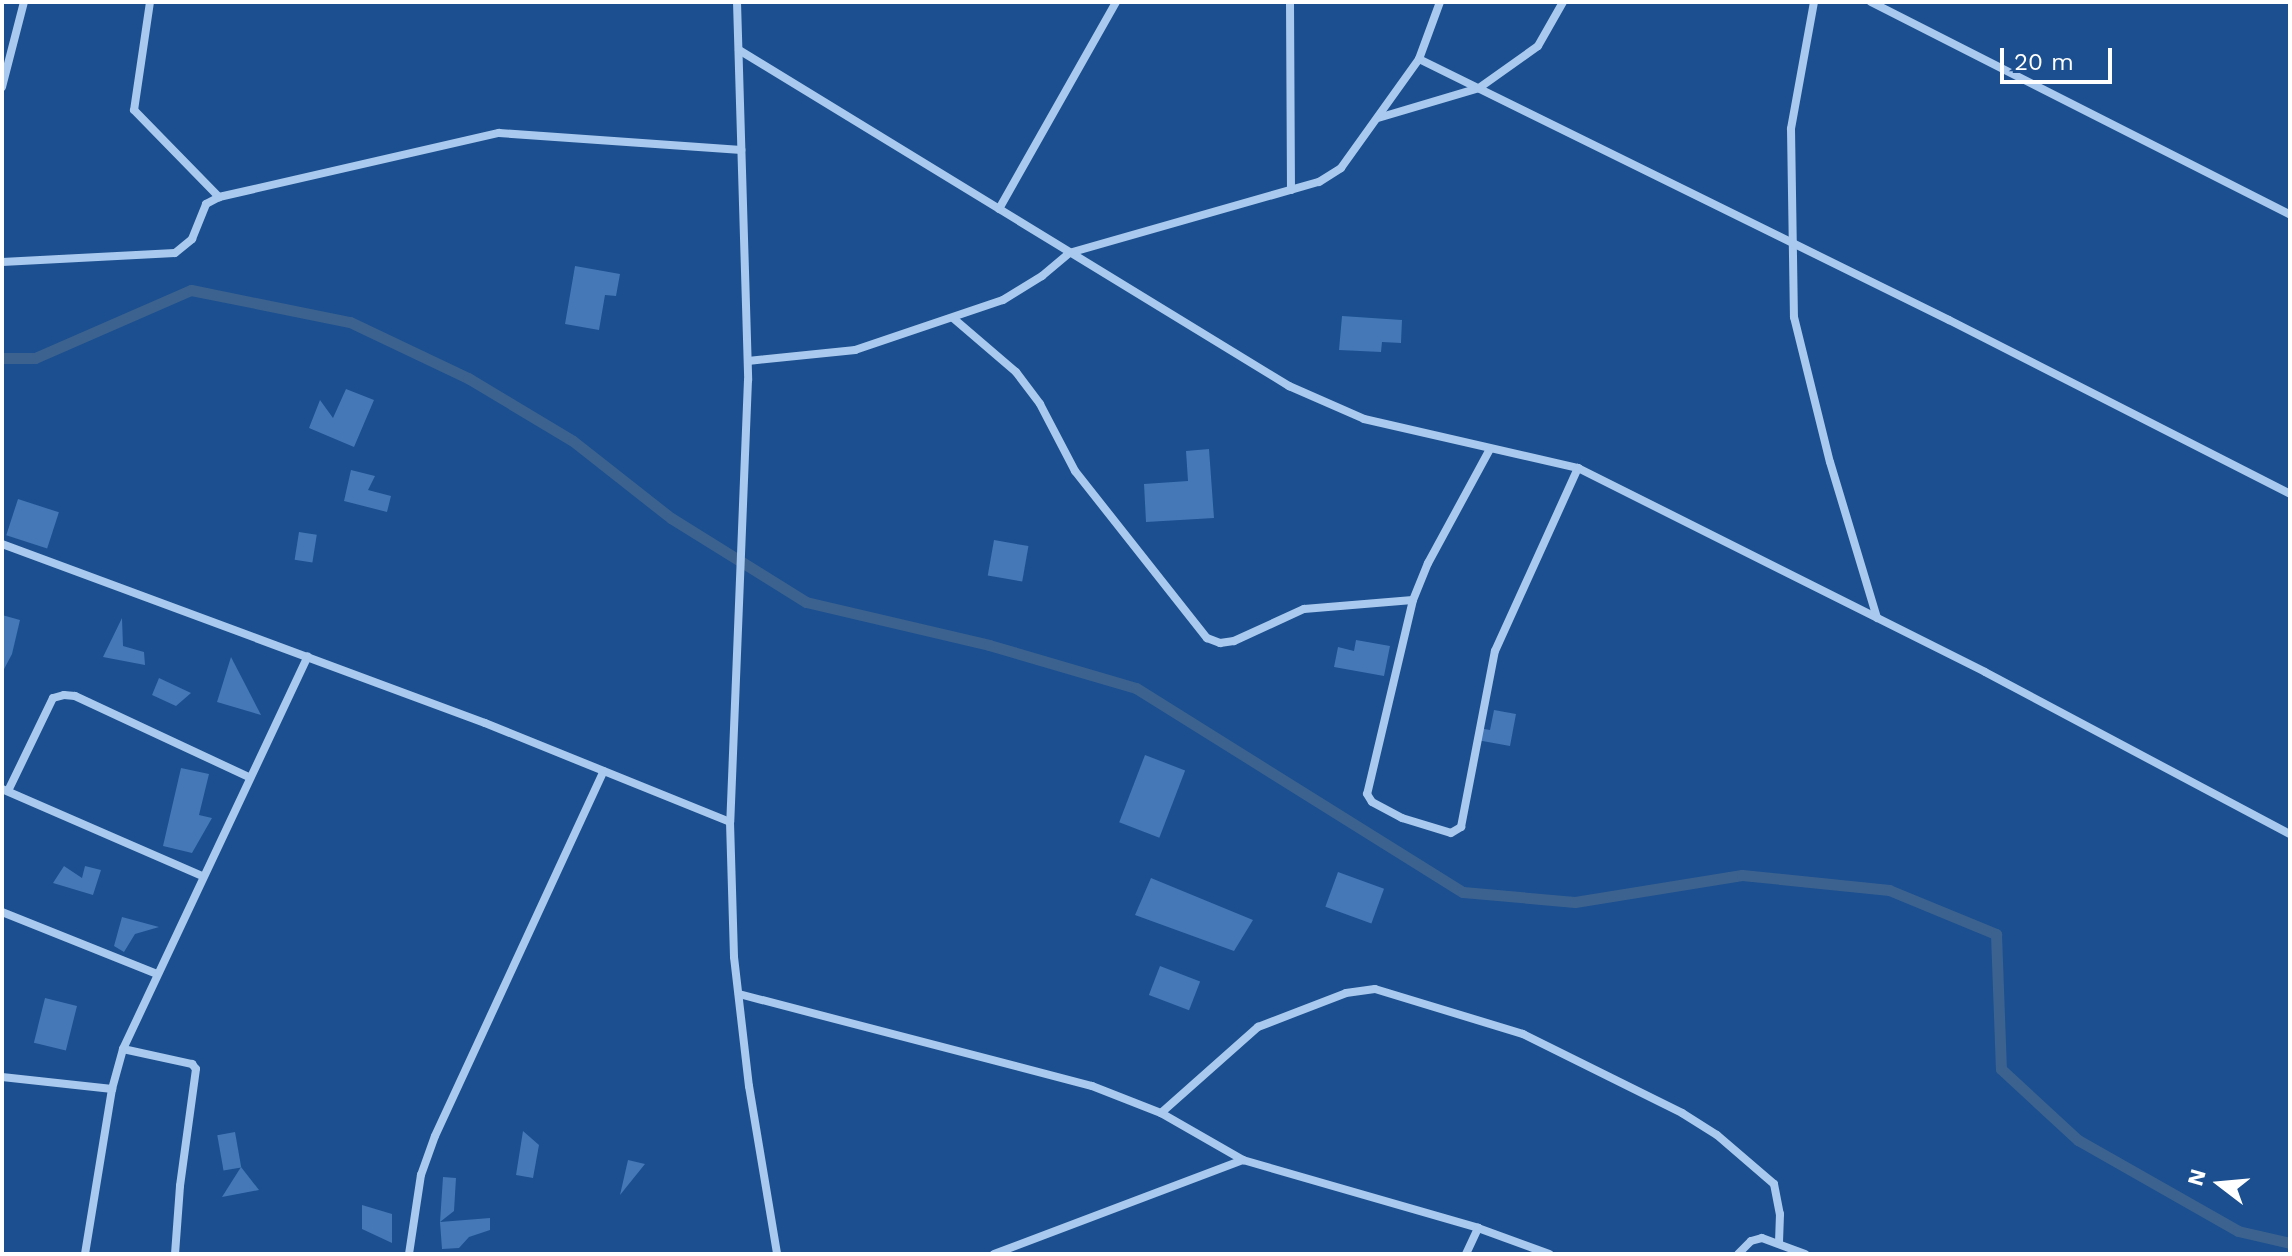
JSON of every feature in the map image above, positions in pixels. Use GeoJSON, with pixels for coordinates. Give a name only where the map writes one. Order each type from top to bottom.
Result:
{"type":"FeatureCollection","features":[{"type":"Feature","properties":{"kind":"street"},"geometry":{"type":"LineString","coordinates":[[2,87],[24,2]]}},
{"type":"Feature","properties":{"kind":"street"},"geometry":{"type":"LineString","coordinates":[[150,2],[134,110],[219,197]]}},
{"type":"Feature","properties":{"kind":"street"},"geometry":{"type":"LineString","coordinates":[[737,2],[748,361],[730,822],[739,994],[749,1086],[777,1254]]}},
{"type":"Feature","properties":{"kind":"street"},"geometry":{"type":"LineString","coordinates":[[999,209],[1116,2]]}},
{"type":"Feature","properties":{"kind":"street"},"geometry":{"type":"LineString","coordinates":[[1290,2],[1291,190]]}},
{"type":"Feature","properties":{"kind":"street"},"geometry":{"type":"LineString","coordinates":[[748,361],[855,350],[1003,300],[1042,276],[1069,253],[1319,182],[1341,168],[1419,59],[1440,2]]}},
{"type":"Feature","properties":{"kind":"street"},"geometry":{"type":"LineString","coordinates":[[1377,118],[1479,88],[1538,46],[1563,2]]}},
{"type":"Feature","properties":{"kind":"street"},"geometry":{"type":"LineString","coordinates":[[1814,2],[1791,129],[1794,317],[1830,462],[1877,618]]}},
{"type":"Feature","properties":{"kind":"street"},"geometry":{"type":"LineString","coordinates":[[1871,2],[2290,215]]}},
{"type":"Feature","properties":{"kind":"street"},"geometry":{"type":"LineString","coordinates":[[739,50],[1289,386],[1364,419],[1578,468],[1877,618],[2290,834]]}},
{"type":"Feature","properties":{"kind":"street"},"geometry":{"type":"LineString","coordinates":[[1419,59],[1791,242],[2290,494]]}},
{"type":"Feature","properties":{"kind":"street"},"geometry":{"type":"LineString","coordinates":[[2,262],[175,253],[192,239],[206,204],[219,197],[499,133],[741,150]]}},
{"type":"Feature","properties":{"kind":"street"},"geometry":{"type":"LineString","coordinates":[[953,318],[1016,372],[1040,404],[1075,471],[1207,638],[1220,643],[1234,641],[1304,609],[1413,600]]}},
{"type":"Feature","properties":{"kind":"street"},"geometry":{"type":"LineString","coordinates":[[1490,449],[1428,563],[1413,600],[1367,794],[1372,802],[1402,818],[1451,833],[1461,827],[1495,651],[1578,468]]}},
{"type":"Feature","properties":{"kind":"street"},"geometry":{"type":"LineString","coordinates":[[2,544],[308,656],[730,822]]}},
{"type":"Feature","properties":{"kind":"street"},"geometry":{"type":"LineString","coordinates":[[85,1254],[112,1089],[123,1049],[308,656]]}},
{"type":"Feature","properties":{"kind":"street"},"geometry":{"type":"LineString","coordinates":[[202,876],[5,790],[53,698],[64,695],[75,696],[249,777]]}},
{"type":"Feature","properties":{"kind":"street"},"geometry":{"type":"LineString","coordinates":[[409,1254],[421,1175],[435,1136],[604,771]]}},
{"type":"Feature","properties":{"kind":"street"},"geometry":{"type":"LineString","coordinates":[[2,912],[157,974]]}},
{"type":"Feature","properties":{"kind":"street"},"geometry":{"type":"LineString","coordinates":[[1161,1113],[1258,1027],[1346,993],[1375,989],[1523,1034],[1682,1113],[1717,1135],[1774,1184],[1780,1214],[1779,1242]]}},
{"type":"Feature","properties":{"kind":"street"},"geometry":{"type":"LineString","coordinates":[[739,994],[1092,1086],[1161,1113],[1243,1160],[1478,1228],[1549,1254]]}},
{"type":"Feature","properties":{"kind":"street"},"geometry":{"type":"LineString","coordinates":[[123,1049],[192,1064],[196,1069],[180,1186],[175,1254]]}},
{"type":"Feature","properties":{"kind":"street"},"geometry":{"type":"LineString","coordinates":[[2,1077],[112,1089]]}},
{"type":"Feature","properties":{"kind":"street"},"geometry":{"type":"LineString","coordinates":[[994,1254],[1243,1160]]}},
{"type":"Feature","properties":{"kind":"street"},"geometry":{"type":"LineString","coordinates":[[1466,1254],[1478,1228]]}},
{"type":"Feature","properties":{"kind":"street"},"geometry":{"type":"LineString","coordinates":[[1738,1254],[1751,1241],[1762,1238],[1805,1254]]}},
{"type":"Feature","properties":{"kind":"building"},"geometry":{"type":"Polygon","coordinates":[[[575,266],[620,274],[616,296],[605,295],[599,330],[565,324],[575,266]]]}},
{"type":"Feature","properties":{"kind":"building"},"geometry":{"type":"Polygon","coordinates":[[[1342,316],[1402,320],[1401,343],[1382,342],[1381,352],[1339,350],[1342,316]]]}},
{"type":"Feature","properties":{"kind":"building"},"geometry":{"type":"Polygon","coordinates":[[[346,389],[374,400],[354,447],[309,428],[320,400],[333,418],[346,389]]]}},
{"type":"Feature","properties":{"kind":"building"},"geometry":{"type":"Polygon","coordinates":[[[1209,449],[1214,518],[1146,522],[1144,484],[1188,481],[1186,451],[1209,449]]]}},
{"type":"Feature","properties":{"kind":"building"},"geometry":{"type":"Polygon","coordinates":[[[351,470],[375,476],[368,490],[391,496],[387,512],[344,501],[351,470]]]}},
{"type":"Feature","properties":{"kind":"building"},"geometry":{"type":"Polygon","coordinates":[[[18,499],[59,512],[47,548],[6,535],[18,499]]]}},
{"type":"Feature","properties":{"kind":"building"},"geometry":{"type":"Polygon","coordinates":[[[299,532],[317,535],[312,562],[295,560],[299,532]]]}},
{"type":"Feature","properties":{"kind":"building"},"geometry":{"type":"Polygon","coordinates":[[[994,540],[1028,546],[1022,582],[988,575],[994,540]]]}},
{"type":"Feature","properties":{"kind":"building"},"geometry":{"type":"Polygon","coordinates":[[[2,615],[20,620],[12,654],[2,673],[2,615]]]}},
{"type":"Feature","properties":{"kind":"building"},"geometry":{"type":"Polygon","coordinates":[[[122,618],[123,646],[144,652],[145,665],[103,657],[122,618]]]}},
{"type":"Feature","properties":{"kind":"building"},"geometry":{"type":"Polygon","coordinates":[[[1356,640],[1390,646],[1384,676],[1334,667],[1338,647],[1354,651],[1356,640]]]}},
{"type":"Feature","properties":{"kind":"building"},"geometry":{"type":"Polygon","coordinates":[[[231,657],[261,715],[217,702],[231,657]]]}},
{"type":"Feature","properties":{"kind":"building"},"geometry":{"type":"Polygon","coordinates":[[[159,678],[191,693],[176,706],[152,695],[159,678]]]}},
{"type":"Feature","properties":{"kind":"building"},"geometry":{"type":"Polygon","coordinates":[[[1494,710],[1516,714],[1510,746],[1477,740],[1479,728],[1490,730],[1494,710]]]}},
{"type":"Feature","properties":{"kind":"building"},"geometry":{"type":"Polygon","coordinates":[[[1145,755],[1185,770],[1159,838],[1119,822],[1145,755]]]}},
{"type":"Feature","properties":{"kind":"building"},"geometry":{"type":"Polygon","coordinates":[[[181,768],[209,774],[199,815],[212,818],[192,853],[163,846],[181,768]]]}},
{"type":"Feature","properties":{"kind":"building"},"geometry":{"type":"Polygon","coordinates":[[[64,866],[82,878],[85,866],[101,870],[93,895],[53,883],[64,866]]]}},
{"type":"Feature","properties":{"kind":"building"},"geometry":{"type":"Polygon","coordinates":[[[1338,872],[1384,889],[1371,924],[1325,907],[1338,872]]]}},
{"type":"Feature","properties":{"kind":"building"},"geometry":{"type":"Polygon","coordinates":[[[1151,878],[1253,920],[1234,951],[1135,915],[1151,878]]]}},
{"type":"Feature","properties":{"kind":"building"},"geometry":{"type":"Polygon","coordinates":[[[122,917],[159,927],[135,934],[124,952],[114,946],[122,917]]]}},
{"type":"Feature","properties":{"kind":"building"},"geometry":{"type":"Polygon","coordinates":[[[1160,966],[1200,981],[1189,1010],[1149,995],[1160,966]]]}},
{"type":"Feature","properties":{"kind":"building"},"geometry":{"type":"Polygon","coordinates":[[[45,998],[77,1006],[66,1051],[34,1043],[45,998]]]}},
{"type":"Feature","properties":{"kind":"building"},"geometry":{"type":"Polygon","coordinates":[[[523,1131],[539,1145],[533,1178],[516,1175],[523,1131]]]}},
{"type":"Feature","properties":{"kind":"building"},"geometry":{"type":"Polygon","coordinates":[[[235,1132],[241,1167],[224,1171],[217,1135],[235,1132]]]}},
{"type":"Feature","properties":{"kind":"building"},"geometry":{"type":"Polygon","coordinates":[[[628,1160],[645,1164],[620,1195],[628,1160]]]}},
{"type":"Feature","properties":{"kind":"building"},"geometry":{"type":"Polygon","coordinates":[[[241,1167],[259,1190],[222,1197],[241,1167]]]}},
{"type":"Feature","properties":{"kind":"building"},"geometry":{"type":"Polygon","coordinates":[[[443,1177],[456,1178],[454,1211],[440,1222],[443,1177]]]}},
{"type":"Feature","properties":{"kind":"building"},"geometry":{"type":"Polygon","coordinates":[[[362,1205],[392,1214],[392,1243],[362,1229],[362,1205]]]}},
{"type":"Feature","properties":{"kind":"building"},"geometry":{"type":"Polygon","coordinates":[[[490,1218],[490,1230],[469,1237],[459,1248],[442,1249],[440,1222],[490,1218]]]}},
{"type":"Feature","properties":{"kind":"waterway"},"geometry":{"type":"LineString","coordinates":[[2,358],[35,358],[191,290],[350,322],[468,378],[573,441],[671,518],[806,602],[989,645],[1136,688],[1463,892],[1575,902],[1742,875],[1889,890],[1996,934],[2001,1069],[2078,1140],[2238,1231],[2290,1243]]}}]}
